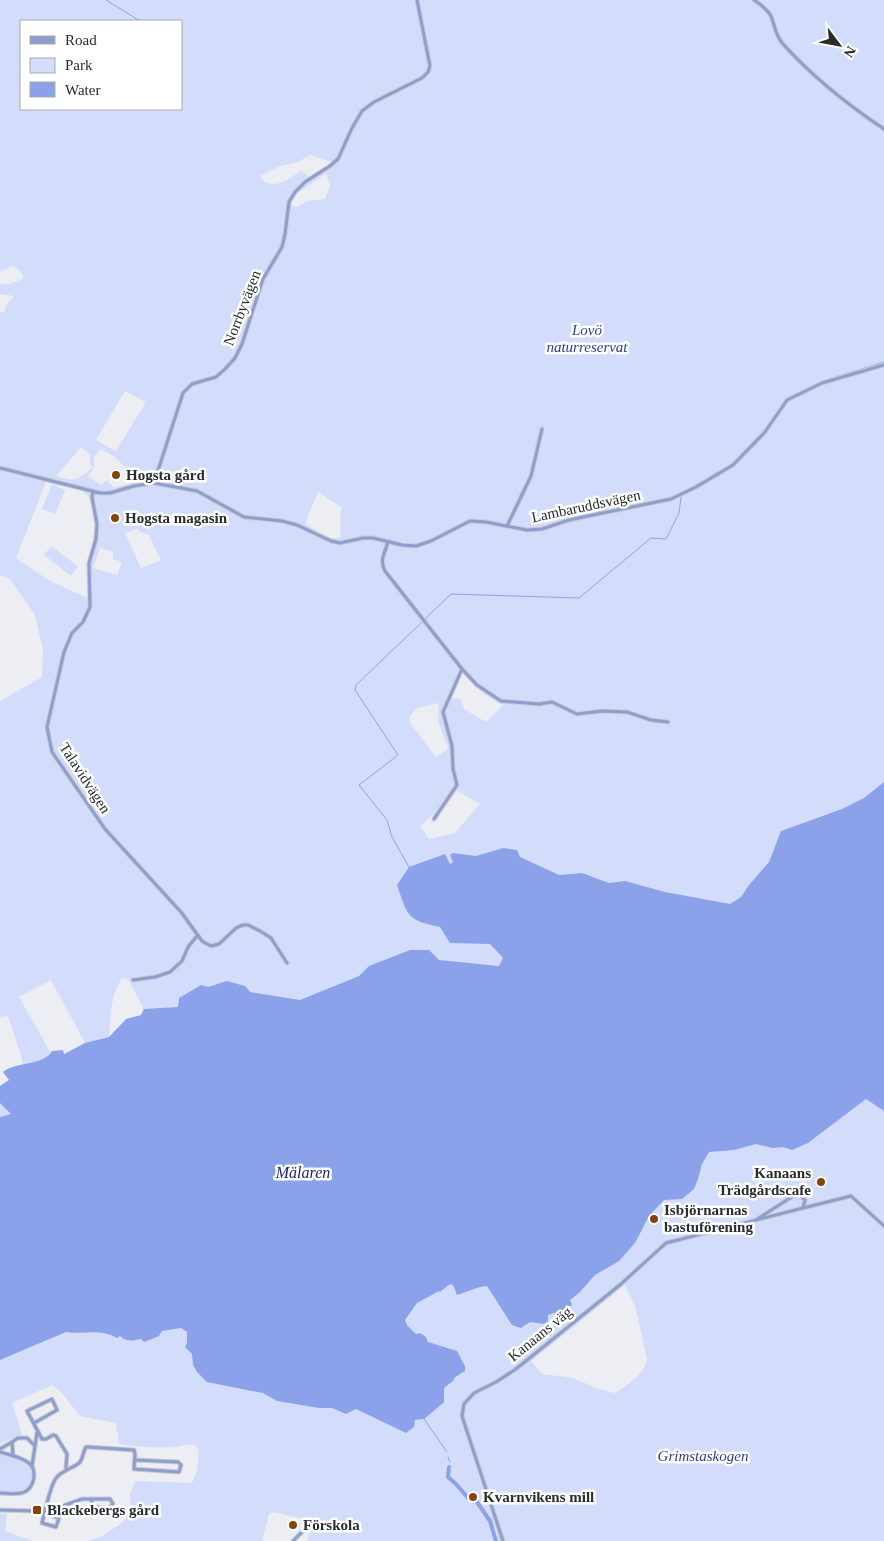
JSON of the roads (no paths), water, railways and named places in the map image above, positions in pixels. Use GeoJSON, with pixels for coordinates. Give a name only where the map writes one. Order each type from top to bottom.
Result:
{"type":"FeatureCollection","features":[{"type":"Feature","properties":{"kind":"street","name":"Norrbyvägen"},"geometry":{"type":"LineString","coordinates":[[154,483],[183,393],[192,384],[216,377],[234,358],[242,344],[263,279],[282,247],[290,197],[305,182],[338,159],[362,111],[374,102],[422,78],[428,72],[430,66],[417,0]]}},
{"type":"Feature","properties":{"kind":"street"},"geometry":{"type":"LineString","coordinates":[[754,0],[769,13],[777,37],[786,48],[860,113],[884,128]]}},
{"type":"Feature","properties":{"kind":"street","name":"Lambaruddsvägen"},"geometry":{"type":"LineString","coordinates":[[0,468],[93,491],[110,493],[134,486],[154,483],[197,491],[244,517],[282,521],[296,525],[331,541],[340,543],[373,538],[402,545],[416,546],[438,538],[470,521],[486,522],[527,530],[542,529],[569,520],[671,500],[696,488],[733,465],[765,432],[788,400],[822,383],[884,365]]}},
{"type":"Feature","properties":{"kind":"street"},"geometry":{"type":"LineString","coordinates":[[507,526],[531,476],[542,429]]}},
{"type":"Feature","properties":{"kind":"street","name":"Talavidvägen"},"geometry":{"type":"LineString","coordinates":[[93,491],[92,497],[97,524],[96,539],[89,564],[90,607],[83,622],[72,633],[65,648],[47,727],[49,744],[57,761],[105,829],[181,912],[197,936]]}},
{"type":"Feature","properties":{"kind":"street"},"geometry":{"type":"LineString","coordinates":[[388,542],[382,559],[385,571],[462,669],[477,685],[501,700],[540,704],[552,702],[577,714],[602,711],[627,712],[651,720],[668,722]]}},
{"type":"Feature","properties":{"kind":"street"},"geometry":{"type":"LineString","coordinates":[[434,819],[456,785],[452,746],[443,712],[462,669]]}},
{"type":"Feature","properties":{"kind":"street"},"geometry":{"type":"LineString","coordinates":[[133,980],[155,977],[170,972],[182,961],[188,947],[197,936],[206,944],[215,945],[223,942],[238,926],[248,925],[260,930],[271,938],[287,963]]}},
{"type":"Feature","properties":{"kind":"street","name":"Kanaans väg"},"geometry":{"type":"LineString","coordinates":[[503,1541],[462,1416],[464,1404],[467,1400],[474,1393],[516,1369],[621,1284],[666,1243],[756,1220],[802,1208],[805,1200],[801,1196],[793,1196],[756,1220]]}},
{"type":"Feature","properties":{"kind":"street"},"geometry":{"type":"LineString","coordinates":[[802,1208],[852,1196],[884,1226]]}},
{"type":"Feature","properties":{"kind":"street"},"geometry":{"type":"LineString","coordinates":[[34,1423],[57,1410],[52,1399],[27,1411],[42,1439],[53,1435],[56,1436],[67,1454],[66,1469]]}},
{"type":"Feature","properties":{"kind":"street"},"geometry":{"type":"LineString","coordinates":[[0,1493],[24,1493],[30,1489],[34,1478],[32,1466],[35,1455],[34,1444],[38,1432]]}},
{"type":"Feature","properties":{"kind":"street"},"geometry":{"type":"LineString","coordinates":[[0,1451],[24,1436],[34,1444]]}},
{"type":"Feature","properties":{"kind":"street"},"geometry":{"type":"LineString","coordinates":[[12,1442],[13,1455]]}},
{"type":"Feature","properties":{"kind":"street"},"geometry":{"type":"LineString","coordinates":[[0,1510],[36,1511],[45,1514],[59,1518],[56,1527],[42,1523],[45,1514],[55,1479],[66,1469],[78,1465],[82,1460],[86,1447],[134,1450],[134,1469],[178,1472],[181,1465],[178,1462],[135,1460]]}},
{"type":"Feature","properties":{"kind":"street"},"geometry":{"type":"LineString","coordinates":[[0,1451],[29,1462],[32,1466]]}},
{"type":"Feature","properties":{"kind":"street"},"geometry":{"type":"LineString","coordinates":[[55,1517],[60,1507],[82,1499],[92,1499],[110,1499],[113,1504],[109,1508],[91,1507],[92,1499]]}},
{"type":"Feature","properties":{"kind":"street"},"geometry":{"type":"LineString","coordinates":[[293,1541],[306,1528]]}},
{"type":"Feature","properties":{"kind":"water","name":"Mälaren"},"geometry":{"type":"Polygon","coordinates":[[[884,782],[884,1111],[866,1099],[808,1143],[792,1150],[756,1144],[734,1150],[709,1152],[702,1164],[694,1189],[682,1199],[664,1200],[649,1216],[635,1243],[619,1261],[595,1275],[570,1300],[572,1305],[558,1317],[554,1313],[548,1315],[548,1321],[544,1324],[530,1322],[521,1328],[512,1325],[487,1286],[457,1295],[453,1285],[450,1284],[440,1292],[417,1303],[405,1320],[407,1325],[416,1334],[420,1333],[426,1337],[428,1342],[457,1351],[465,1366],[465,1371],[444,1388],[444,1402],[424,1419],[415,1420],[414,1427],[406,1433],[356,1409],[346,1414],[332,1408],[319,1408],[277,1401],[263,1393],[207,1382],[193,1365],[192,1354],[185,1347],[187,1332],[181,1328],[162,1331],[159,1336],[144,1342],[141,1339],[132,1341],[120,1336],[117,1338],[98,1332],[66,1332],[0,1360],[0,1117],[11,1114],[0,1103],[0,1086],[9,1080],[3,1072],[15,1066],[43,1059],[52,1051],[63,1050],[64,1054],[85,1043],[109,1037],[126,1019],[141,1015],[144,1009],[178,1007],[179,998],[201,985],[208,987],[227,981],[245,986],[250,992],[300,1000],[359,976],[369,966],[410,950],[429,950],[439,960],[499,966],[503,958],[490,944],[450,943],[440,927],[421,922],[407,911],[397,885],[409,867],[445,854],[450,864],[453,862],[450,855],[453,853],[476,856],[503,848],[517,850],[520,857],[559,875],[582,873],[609,883],[625,881],[665,892],[730,904],[741,897],[769,862],[781,831],[842,809],[864,798],[884,782]]]}},
{"type":"Feature","properties":{"kind":"waterway"},"geometry":{"type":"LineString","coordinates":[[106,0],[138,20]]}},
{"type":"Feature","properties":{"kind":"waterway"},"geometry":{"type":"LineString","coordinates":[[826,380],[884,362]]}},
{"type":"Feature","properties":{"kind":"waterway"},"geometry":{"type":"LineString","coordinates":[[425,619],[451,594],[579,598],[651,538],[666,539],[679,513],[681,497]]}},
{"type":"Feature","properties":{"kind":"waterway"},"geometry":{"type":"LineString","coordinates":[[409,867],[392,837],[387,820],[359,785],[398,755],[355,690],[356,685],[422,622]]}},
{"type":"Feature","properties":{"kind":"waterway"},"geometry":{"type":"LineString","coordinates":[[424,1419],[447,1452]]}},
{"type":"Feature","properties":{"kind":"waterway"},"geometry":{"type":"LineString","coordinates":[[448,1457],[450,1462]]}},
{"type":"Feature","properties":{"kind":"waterway"},"geometry":{"type":"LineString","coordinates":[[449,1467],[448,1477],[468,1498]]}},
{"type":"Feature","properties":{"kind":"waterway"},"geometry":{"type":"LineString","coordinates":[[475,1499],[490,1521],[496,1541]]}},
{"type":"Feature","properties":{"kind":"place","name":"Hogsta gård"},"geometry":{"type":"Point","coordinates":[116,475]}},
{"type":"Feature","properties":{"kind":"place","name":"Hogsta magasin"},"geometry":{"type":"Point","coordinates":[115,518]}},
{"type":"Feature","properties":{"kind":"place","name":"Kanaans Trädgårdscafe"},"geometry":{"type":"Point","coordinates":[821,1182]}},
{"type":"Feature","properties":{"kind":"place","name":"Isbjörnarnas bastuförening"},"geometry":{"type":"Point","coordinates":[654,1219]}},
{"type":"Feature","properties":{"kind":"place","name":"Kvarnvikens mill"},"geometry":{"type":"Point","coordinates":[473,1497]}},
{"type":"Feature","properties":{"kind":"place","name":"Blackebergs gård"},"geometry":{"type":"Point","coordinates":[37,1510]}},
{"type":"Feature","properties":{"kind":"place","name":"Förskola"},"geometry":{"type":"Point","coordinates":[293,1525]}},
{"type":"Feature","properties":{"kind":"park label","name":"Lovö naturreservat"},"geometry":{"type":"Point","coordinates":[587,338]}},
{"type":"Feature","properties":{"kind":"park label","name":"Grimstaskogen"},"geometry":{"type":"Point","coordinates":[703,1456]}}]}
